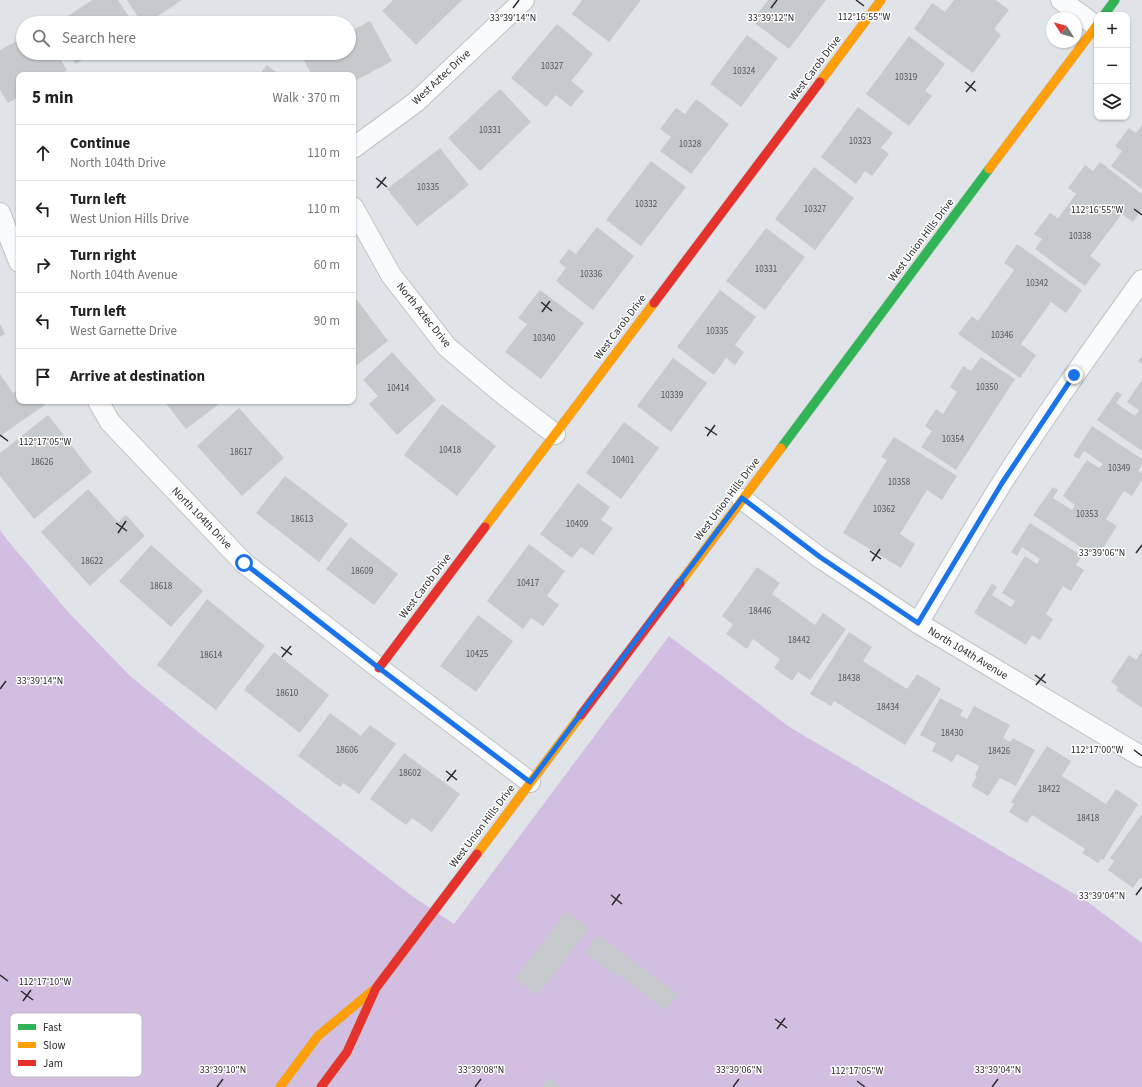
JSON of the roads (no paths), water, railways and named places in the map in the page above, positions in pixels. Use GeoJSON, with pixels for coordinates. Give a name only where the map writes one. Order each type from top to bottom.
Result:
{"type":"FeatureCollection","features":[{"type":"Feature","properties":{"kind":"main road","name":"West Carob Drive"},"geometry":{"type":"LineString","coordinates":[[379,668],[880,0]]}},
{"type":"Feature","properties":{"kind":"main road","name":"West Union Hills Drive"},"geometry":{"type":"LineString","coordinates":[[1106,12],[1115,0]]}},
{"type":"Feature","properties":{"kind":"main road","name":"West Union Hills Drive"},"geometry":{"type":"LineString","coordinates":[[321,1087],[347,1052],[376,988],[1094,29]]}},
{"type":"Feature","properties":{"kind":"main road","name":"West Union Hills Drive"},"geometry":{"type":"LineString","coordinates":[[280,1087],[318,1036],[376,988]]}},
{"type":"Feature","properties":{"kind":"street","name":"West Aztec Drive"},"geometry":{"type":"LineString","coordinates":[[356,146],[416,102],[524,0]]}},
{"type":"Feature","properties":{"kind":"street"},"geometry":{"type":"LineString","coordinates":[[1061,0],[1094,19]]}},
{"type":"Feature","properties":{"kind":"street","name":"North Aztec Drive"},"geometry":{"type":"LineString","coordinates":[[356,212],[392,275],[447,346],[504,395],[554,434]]}},
{"type":"Feature","properties":{"kind":"street"},"geometry":{"type":"LineString","coordinates":[[0,213],[16,254]]}},
{"type":"Feature","properties":{"kind":"street"},"geometry":{"type":"LineString","coordinates":[[918,623],[1021,454],[1074,375],[1142,280]]}},
{"type":"Feature","properties":{"kind":"street","name":"North 104th Drive"},"geometry":{"type":"LineString","coordinates":[[100,404],[110,422],[244,563],[379,668],[530,782]]}},
{"type":"Feature","properties":{"kind":"street","name":"North 104th Avenue"},"geometry":{"type":"LineString","coordinates":[[742,498],[820,557],[918,623],[1142,757]]}}]}
